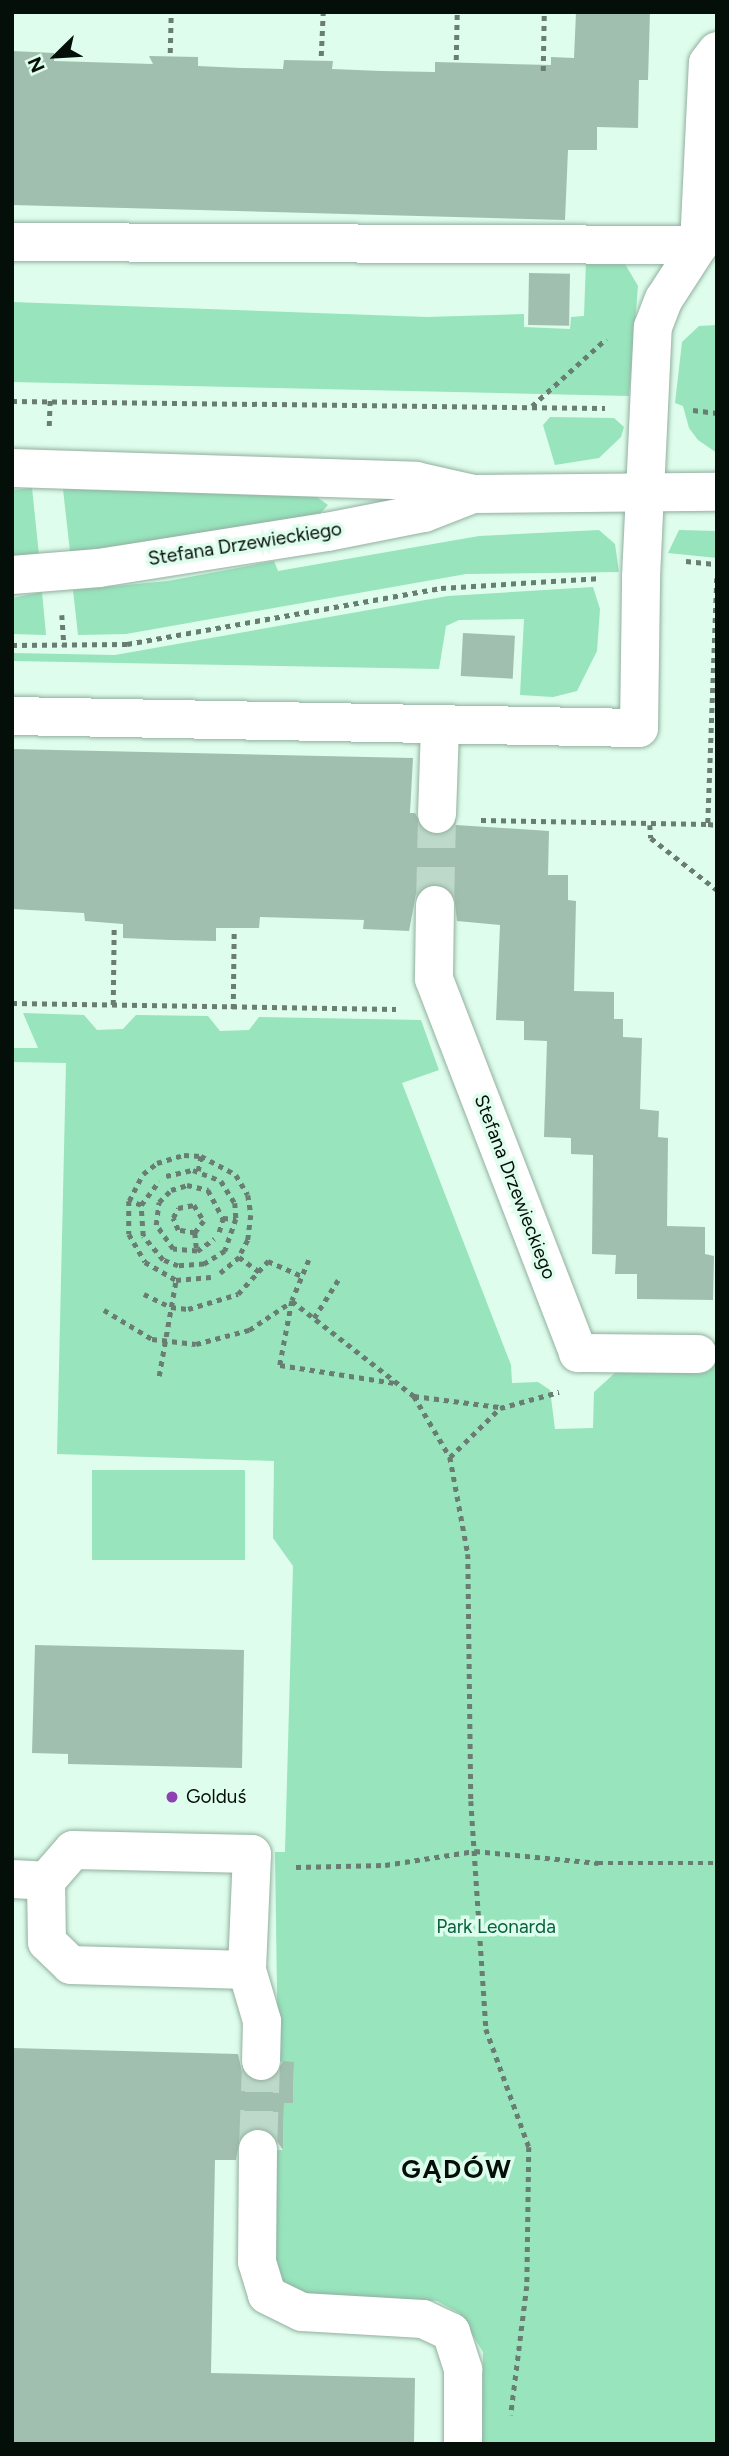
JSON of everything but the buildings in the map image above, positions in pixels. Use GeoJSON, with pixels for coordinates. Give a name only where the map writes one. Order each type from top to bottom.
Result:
{"type":"FeatureCollection","features":[{"type":"Feature","properties":{"kind":"street"},"geometry":{"type":"LineString","coordinates":[[12,716],[639,728],[640,577],[653,327],[664,299],[699,245],[708,63],[717,51]]}},
{"type":"Feature","properties":{"kind":"street"},"geometry":{"type":"LineString","coordinates":[[12,242],[699,245]]}},
{"type":"Feature","properties":{"kind":"street","name":"Stefana Drzewieckiego"},"geometry":{"type":"LineString","coordinates":[[12,468],[416,481],[473,494],[717,492]]}},
{"type":"Feature","properties":{"kind":"street","name":"Stefana Drzewieckiego"},"geometry":{"type":"LineString","coordinates":[[12,575],[99,568],[327,532],[424,513],[473,494]]}},
{"type":"Feature","properties":{"kind":"street"},"geometry":{"type":"LineString","coordinates":[[438,799],[440,726]]}},
{"type":"Feature","properties":{"kind":"street","name":"Stefana Drzewieckiego"},"geometry":{"type":"LineString","coordinates":[[435,905],[434,979],[578,1353]]}},
{"type":"Feature","properties":{"kind":"street"},"geometry":{"type":"LineString","coordinates":[[578,1353],[698,1354]]}},
{"type":"Feature","properties":{"kind":"street"},"geometry":{"type":"LineString","coordinates":[[247,1970],[71,1965],[47,1942],[29,1880],[73,1850],[252,1854],[247,1970],[262,2021],[261,2061]]}},
{"type":"Feature","properties":{"kind":"street"},"geometry":{"type":"LineString","coordinates":[[258,2149],[257,2262],[267,2295],[302,2312],[423,2319],[451,2332],[463,2370],[463,2444]]}},
{"type":"Feature","properties":{"kind":"path"},"geometry":{"type":"LineString","coordinates":[[170,53],[171,12]]}},
{"type":"Feature","properties":{"kind":"path"},"geometry":{"type":"LineString","coordinates":[[321,56],[323,12]]}},
{"type":"Feature","properties":{"kind":"path"},"geometry":{"type":"LineString","coordinates":[[456,60],[457,12]]}},
{"type":"Feature","properties":{"kind":"path"},"geometry":{"type":"LineString","coordinates":[[543,71],[544,12]]}},
{"type":"Feature","properties":{"kind":"path"},"geometry":{"type":"LineString","coordinates":[[531,407],[619,327],[664,299]]}},
{"type":"Feature","properties":{"kind":"path"},"geometry":{"type":"LineString","coordinates":[[12,401],[617,408]]}},
{"type":"Feature","properties":{"kind":"path"},"geometry":{"type":"LineString","coordinates":[[680,409],[717,413]]}},
{"type":"Feature","properties":{"kind":"path"},"geometry":{"type":"LineString","coordinates":[[12,645],[127,644],[441,588],[640,577]]}},
{"type":"Feature","properties":{"kind":"path"},"geometry":{"type":"LineString","coordinates":[[708,824],[717,578]]}},
{"type":"Feature","properties":{"kind":"path"},"geometry":{"type":"LineString","coordinates":[[438,799],[463,799],[472,816],[486,822],[717,825]]}},
{"type":"Feature","properties":{"kind":"path"},"geometry":{"type":"LineString","coordinates":[[650,825],[651,838],[717,890]]}},
{"type":"Feature","properties":{"kind":"path"},"geometry":{"type":"LineString","coordinates":[[113,1005],[114,928]]}},
{"type":"Feature","properties":{"kind":"path"},"geometry":{"type":"LineString","coordinates":[[233,1009],[234,931]]}},
{"type":"Feature","properties":{"kind":"path"},"geometry":{"type":"LineString","coordinates":[[12,1003],[233,1009],[446,1007]]}},
{"type":"Feature","properties":{"kind":"path"},"geometry":{"type":"LineString","coordinates":[[211,1277],[176,1280],[157,1272],[138,1255],[127,1227],[128,1201],[137,1182],[157,1163],[184,1155],[201,1156],[226,1166],[248,1195],[251,1227],[239,1257],[220,1273]]}},
{"type":"Feature","properties":{"kind":"path"},"geometry":{"type":"LineString","coordinates":[[198,1171],[201,1156]]}},
{"type":"Feature","properties":{"kind":"path"},"geometry":{"type":"LineString","coordinates":[[159,1181],[141,1205],[143,1236],[163,1260],[178,1266],[204,1264],[219,1257],[234,1236],[236,1219],[235,1203],[227,1189],[198,1171],[166,1176]]}},
{"type":"Feature","properties":{"kind":"path"},"geometry":{"type":"LineString","coordinates":[[214,1239],[197,1251],[173,1249],[163,1239],[156,1225],[159,1202],[179,1186],[195,1185],[215,1197],[223,1218],[219,1232]]}},
{"type":"Feature","properties":{"kind":"path"},"geometry":{"type":"LineString","coordinates":[[128,1201],[141,1205]]}},
{"type":"Feature","properties":{"kind":"path"},"geometry":{"type":"LineString","coordinates":[[184,1204],[194,1205],[202,1214],[202,1227],[195,1233],[183,1233],[175,1224],[175,1212],[184,1204]]}},
{"type":"Feature","properties":{"kind":"path"},"geometry":{"type":"LineString","coordinates":[[223,1218],[236,1219]]}},
{"type":"Feature","properties":{"kind":"path"},"geometry":{"type":"LineString","coordinates":[[195,1233],[197,1251]]}},
{"type":"Feature","properties":{"kind":"path"},"geometry":{"type":"LineString","coordinates":[[239,1257],[260,1272]]}},
{"type":"Feature","properties":{"kind":"path"},"geometry":{"type":"LineString","coordinates":[[309,1259],[292,1301],[279,1365],[396,1383]]}},
{"type":"Feature","properties":{"kind":"path"},"geometry":{"type":"LineString","coordinates":[[144,1294],[171,1307],[201,1307],[228,1300],[260,1272],[268,1261],[302,1276]]}},
{"type":"Feature","properties":{"kind":"path"},"geometry":{"type":"LineString","coordinates":[[159,1376],[176,1280]]}},
{"type":"Feature","properties":{"kind":"path"},"geometry":{"type":"LineString","coordinates":[[314,1318],[338,1280]]}},
{"type":"Feature","properties":{"kind":"path"},"geometry":{"type":"LineString","coordinates":[[292,1301],[414,1396],[450,1457],[468,1554],[475,1851],[485,2029],[529,2147],[527,2286],[511,2417]]}},
{"type":"Feature","properties":{"kind":"path"},"geometry":{"type":"LineString","coordinates":[[104,1310],[139,1334],[165,1342],[196,1344],[232,1337],[292,1301]]}},
{"type":"Feature","properties":{"kind":"path"},"geometry":{"type":"LineString","coordinates":[[414,1396],[500,1408],[558,1394],[578,1353]]}},
{"type":"Feature","properties":{"kind":"path"},"geometry":{"type":"LineString","coordinates":[[450,1457],[500,1408]]}},
{"type":"Feature","properties":{"kind":"path"},"geometry":{"type":"LineString","coordinates":[[252,1854],[282,1867],[384,1865],[475,1851],[598,1863],[697,1860],[717,1863]]}},
{"type":"Feature","properties":{"kind":"green space"},"geometry":{"type":"Polygon","coordinates":[[[612,260],[625,264],[638,286],[629,396],[12,382],[12,302],[427,317],[524,314],[524,327],[570,329],[571,317],[584,316],[586,261],[612,260]]]}},
{"type":"Feature","properties":{"kind":"green space"},"geometry":{"type":"Polygon","coordinates":[[[717,325],[717,453],[698,440],[689,428],[683,406],[675,403],[682,342],[699,326],[717,325]]]}},
{"type":"Feature","properties":{"kind":"green space"},"geometry":{"type":"Polygon","coordinates":[[[550,417],[614,418],[624,427],[621,437],[599,458],[555,465],[543,425],[550,417]]]}},
{"type":"Feature","properties":{"kind":"green space"},"geometry":{"type":"Polygon","coordinates":[[[32,488],[39,555],[12,556],[12,490],[32,488]]]}},
{"type":"Feature","properties":{"kind":"green space"},"geometry":{"type":"Polygon","coordinates":[[[63,489],[317,497],[328,505],[320,514],[237,530],[70,552],[63,489]]]}},
{"type":"Feature","properties":{"kind":"green space"},"geometry":{"type":"Polygon","coordinates":[[[599,530],[615,544],[619,572],[466,574],[126,634],[78,635],[73,590],[168,581],[274,561],[278,571],[479,536],[599,530]]]}},
{"type":"Feature","properties":{"kind":"green space"},"geometry":{"type":"Polygon","coordinates":[[[679,530],[717,531],[717,558],[668,553],[679,530]]]}},
{"type":"Feature","properties":{"kind":"green space"},"geometry":{"type":"Polygon","coordinates":[[[593,587],[600,609],[597,651],[577,691],[553,697],[520,695],[524,619],[459,620],[446,626],[439,669],[13,661],[12,676],[12,653],[115,655],[448,596],[593,587]]]}},
{"type":"Feature","properties":{"kind":"green space"},"geometry":{"type":"Polygon","coordinates":[[[42,592],[46,635],[12,634],[12,598],[42,592]]]}},
{"type":"Feature","properties":{"kind":"green space","name":"Park Leonarda"},"geometry":{"type":"Polygon","coordinates":[[[23,1013],[84,1015],[97,1030],[123,1029],[136,1015],[208,1016],[220,1031],[249,1030],[259,1017],[421,1020],[439,1070],[402,1083],[511,1365],[512,1383],[538,1382],[550,1390],[555,1429],[593,1428],[594,1392],[616,1372],[717,1341],[717,2444],[482,2444],[483,2352],[459,2313],[437,2301],[305,2295],[276,2277],[275,2150],[283,2150],[284,2103],[293,2102],[294,2063],[278,2061],[275,1852],[285,1852],[293,1566],[273,1538],[274,1461],[57,1454],[66,1063],[12,1062],[12,1048],[38,1048],[23,1013]]]}},
{"type":"Feature","properties":{"kind":"green space"},"geometry":{"type":"Polygon","coordinates":[[[92,1470],[245,1470],[245,1560],[92,1560],[92,1470]]]}},
{"type":"Feature","properties":{"kind":"tunnel"},"geometry":{"type":"LineString","coordinates":[[435,905],[437,814]]}},
{"type":"Feature","properties":{"kind":"tunnel"},"geometry":{"type":"LineString","coordinates":[[258,2149],[261,2061]]}},
{"type":"Feature","properties":{"kind":"place","name":"Golduś"},"geometry":{"type":"Point","coordinates":[172,1797]}},
{"type":"Feature","properties":{"kind":"district","name":"GĄDÓW"},"geometry":{"type":"Point","coordinates":[457,2170]}}]}
